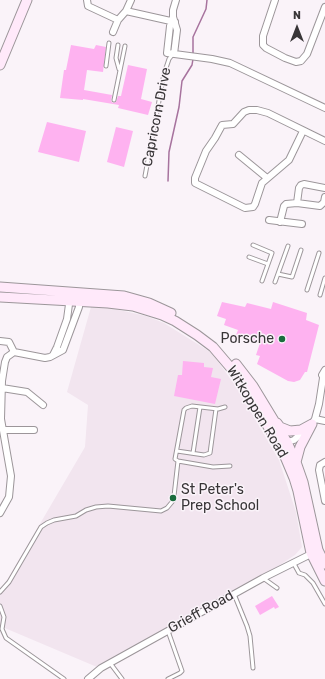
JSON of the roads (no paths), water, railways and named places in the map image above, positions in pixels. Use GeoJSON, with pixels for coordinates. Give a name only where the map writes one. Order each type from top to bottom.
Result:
{"type":"FeatureCollection","features":[{"type":"Feature","properties":{"kind":"main road"},"geometry":{"type":"LineString","coordinates":[[0,63],[27,0]]}},
{"type":"Feature","properties":{"kind":"main road","name":"Witkoppen Road"},"geometry":{"type":"LineString","coordinates":[[0,287],[75,296]]}},
{"type":"Feature","properties":{"kind":"main road","name":"Witkoppen Road"},"geometry":{"type":"LineString","coordinates":[[0,296],[124,296],[134,303],[166,310],[193,325],[214,341],[231,357],[253,386],[271,416],[294,478],[314,552],[325,581]]}},
{"type":"Feature","properties":{"kind":"main road","name":"Witkoppen Road"},"geometry":{"type":"LineString","coordinates":[[148,307],[175,321],[213,347],[236,374],[296,462],[303,482],[314,552],[325,564]]}},
{"type":"Feature","properties":{"kind":"main road"},"geometry":{"type":"LineString","coordinates":[[271,416],[280,427],[290,431],[301,430],[313,422]]}},
{"type":"Feature","properties":{"kind":"main road"},"geometry":{"type":"LineString","coordinates":[[296,462],[300,447],[313,422]]}},
{"type":"Feature","properties":{"kind":"street"},"geometry":{"type":"LineString","coordinates":[[87,0],[88,6],[118,20]]}},
{"type":"Feature","properties":{"kind":"street"},"geometry":{"type":"LineString","coordinates":[[113,32],[118,20],[126,11],[131,0]]}},
{"type":"Feature","properties":{"kind":"street"},"geometry":{"type":"LineString","coordinates":[[275,0],[263,36],[263,45],[285,58],[296,62],[301,61],[307,54],[325,7]]}},
{"type":"Feature","properties":{"kind":"street"},"geometry":{"type":"LineString","coordinates":[[170,55],[174,1]]}},
{"type":"Feature","properties":{"kind":"street"},"geometry":{"type":"LineString","coordinates":[[126,11],[173,20]]}},
{"type":"Feature","properties":{"kind":"street","name":"Capricorn Drive"},"geometry":{"type":"LineString","coordinates":[[170,55],[202,57],[239,67],[325,108]]}},
{"type":"Feature","properties":{"kind":"street"},"geometry":{"type":"LineString","coordinates":[[303,131],[289,160],[267,178],[261,186],[253,207],[248,208],[197,185],[194,181],[206,151],[222,125],[233,124],[244,112],[253,110],[268,112],[325,141]]}},
{"type":"Feature","properties":{"kind":"street"},"geometry":{"type":"LineString","coordinates":[[239,155],[267,178]]}},
{"type":"Feature","properties":{"kind":"street"},"geometry":{"type":"LineString","coordinates":[[297,203],[299,188],[301,185],[304,184],[325,188]]}},
{"type":"Feature","properties":{"kind":"street"},"geometry":{"type":"LineString","coordinates":[[280,222],[285,205],[288,203],[320,206],[324,202],[325,197]]}},
{"type":"Feature","properties":{"kind":"street"},"geometry":{"type":"LineString","coordinates":[[269,220],[302,224]]}},
{"type":"Feature","properties":{"kind":"street"},"geometry":{"type":"LineString","coordinates":[[52,356],[62,335],[75,296]]}},
{"type":"Feature","properties":{"kind":"street"},"geometry":{"type":"LineString","coordinates":[[0,513],[10,497],[11,476],[1,425],[2,388],[5,362],[7,357],[14,352],[45,358],[63,350],[79,307],[75,296]]}},
{"type":"Feature","properties":{"kind":"street"},"geometry":{"type":"LineString","coordinates":[[62,335],[68,338]]}},
{"type":"Feature","properties":{"kind":"street"},"geometry":{"type":"LineString","coordinates":[[0,341],[9,342],[14,352]]}},
{"type":"Feature","properties":{"kind":"street"},"geometry":{"type":"LineString","coordinates":[[282,443],[294,440],[313,422],[319,404],[324,379],[322,374],[325,370]]}},
{"type":"Feature","properties":{"kind":"street"},"geometry":{"type":"LineString","coordinates":[[2,388],[27,392],[43,405]]}},
{"type":"Feature","properties":{"kind":"street"},"geometry":{"type":"LineString","coordinates":[[319,404],[325,392]]}},
{"type":"Feature","properties":{"kind":"street"},"geometry":{"type":"LineString","coordinates":[[313,422],[325,421]]}},
{"type":"Feature","properties":{"kind":"street"},"geometry":{"type":"LineString","coordinates":[[1,425],[34,430]]}},
{"type":"Feature","properties":{"kind":"street"},"geometry":{"type":"LineString","coordinates":[[325,462],[320,465],[319,470],[325,501]]}},
{"type":"Feature","properties":{"kind":"street","name":"Grieff Road"},"geometry":{"type":"LineString","coordinates":[[88,679],[98,670],[110,663],[263,578],[314,552]]}},
{"type":"Feature","properties":{"kind":"lane"},"geometry":{"type":"LineString","coordinates":[[106,66],[110,43]]}},
{"type":"Feature","properties":{"kind":"lane"},"geometry":{"type":"LineString","coordinates":[[118,45],[116,58],[119,70]]}},
{"type":"Feature","properties":{"kind":"lane"},"geometry":{"type":"LineString","coordinates":[[114,100],[125,46]]}},
{"type":"Feature","properties":{"kind":"lane","name":"Capricorn Drive"},"geometry":{"type":"LineString","coordinates":[[145,176],[164,74],[170,55]]}},
{"type":"Feature","properties":{"kind":"lane"},"geometry":{"type":"LineString","coordinates":[[253,245],[272,253],[262,281]]}},
{"type":"Feature","properties":{"kind":"lane"},"geometry":{"type":"LineString","coordinates":[[275,282],[288,246]]}},
{"type":"Feature","properties":{"kind":"lane"},"geometry":{"type":"LineString","coordinates":[[278,274],[292,277],[301,250]]}},
{"type":"Feature","properties":{"kind":"lane"},"geometry":{"type":"LineString","coordinates":[[307,290],[319,253]]}},
{"type":"Feature","properties":{"kind":"lane"},"geometry":{"type":"LineString","coordinates":[[249,257],[268,264]]}},
{"type":"Feature","properties":{"kind":"lane"},"geometry":{"type":"LineString","coordinates":[[320,295],[325,278]]}},
{"type":"Feature","properties":{"kind":"lane"},"geometry":{"type":"LineString","coordinates":[[0,592],[9,582],[41,527],[47,523],[54,520],[76,516],[86,510],[96,507],[108,506],[161,511],[167,508],[172,502],[174,496],[178,462],[175,459],[184,410],[189,406],[216,409],[225,407]]}},
{"type":"Feature","properties":{"kind":"lane"},"geometry":{"type":"LineString","coordinates":[[193,453],[200,407]]}},
{"type":"Feature","properties":{"kind":"lane"},"geometry":{"type":"LineString","coordinates":[[177,451],[207,454],[211,451],[216,409]]}},
{"type":"Feature","properties":{"kind":"lane"},"geometry":{"type":"LineString","coordinates":[[178,462],[213,467],[230,466]]}},
{"type":"Feature","properties":{"kind":"lane"},"geometry":{"type":"LineString","coordinates":[[293,562],[300,574],[305,575],[313,583],[325,604]]}},
{"type":"Feature","properties":{"kind":"lane"},"geometry":{"type":"LineString","coordinates":[[263,578],[277,588]]}},
{"type":"Feature","properties":{"kind":"lane"},"geometry":{"type":"LineString","coordinates":[[234,594],[250,636],[252,668]]}},
{"type":"Feature","properties":{"kind":"lane"},"geometry":{"type":"LineString","coordinates":[[0,606],[4,617],[2,629],[6,638],[64,679]]}},
{"type":"Feature","properties":{"kind":"lane"},"geometry":{"type":"LineString","coordinates":[[168,631],[182,670],[180,673],[168,679]]}},
{"type":"Feature","properties":{"kind":"lane"},"geometry":{"type":"LineString","coordinates":[[110,663],[122,679]]}},
{"type":"Feature","properties":{"kind":"waterway"},"geometry":{"type":"LineString","coordinates":[[193,55],[193,37],[206,9],[207,0]]}},
{"type":"Feature","properties":{"kind":"waterway"},"geometry":{"type":"LineString","coordinates":[[168,181],[169,152],[179,107],[182,81],[192,65],[193,59]]}},
{"type":"Feature","properties":{"kind":"place","name":"Porsche"},"geometry":{"type":"Point","coordinates":[282,339]}},
{"type":"Feature","properties":{"kind":"place","name":"St Peter's Prep School"},"geometry":{"type":"Point","coordinates":[173,498]}}]}
